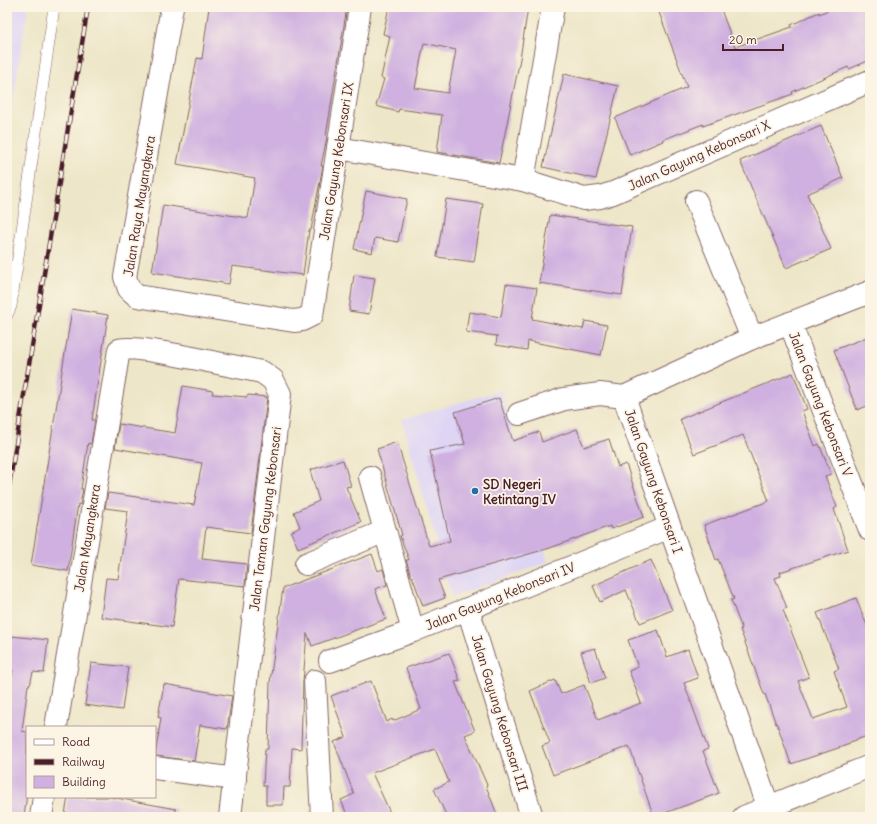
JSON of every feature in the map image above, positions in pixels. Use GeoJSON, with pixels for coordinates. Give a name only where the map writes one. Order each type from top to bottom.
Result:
{"type":"FeatureCollection","features":[{"type":"Feature","properties":{"kind":"street","name":"Jalan Raya Mayangkara"},"geometry":{"type":"LineString","coordinates":[[172,7],[125,277],[129,289],[137,296],[294,321],[302,320],[312,315]]}},
{"type":"Feature","properties":{"kind":"street","name":"Jalan Gayung Kebonsari IX"},"geometry":{"type":"LineString","coordinates":[[312,315],[360,7]]}},
{"type":"Feature","properties":{"kind":"street"},"geometry":{"type":"LineString","coordinates":[[523,180],[553,7]]}},
{"type":"Feature","properties":{"kind":"street","name":"Jalan Gayung Kebonsari X"},"geometry":{"type":"LineString","coordinates":[[338,148],[523,180],[584,199],[600,197],[620,190],[870,81]]}},
{"type":"Feature","properties":{"kind":"street"},"geometry":{"type":"LineString","coordinates":[[696,201],[752,338]]}},
{"type":"Feature","properties":{"kind":"street","name":"Jalan Gayung Kebonsari I"},"geometry":{"type":"LineString","coordinates":[[770,812],[624,397],[752,338],[870,292]]}},
{"type":"Feature","properties":{"kind":"street","name":"Jalan Gayung Kebonsari V"},"geometry":{"type":"LineString","coordinates":[[790,323],[864,499],[870,530]]}},
{"type":"Feature","properties":{"kind":"street","name":"Jalan Taman Gayung Kebonsari"},"geometry":{"type":"LineString","coordinates":[[119,350],[126,348],[154,351],[262,372],[273,380],[280,394],[230,817]]}},
{"type":"Feature","properties":{"kind":"street","name":"Jalan Mayangkara"},"geometry":{"type":"LineString","coordinates":[[56,726],[119,350]]}},
{"type":"Feature","properties":{"kind":"street"},"geometry":{"type":"LineString","coordinates":[[519,414],[564,399],[600,394],[624,397]]}},
{"type":"Feature","properties":{"kind":"street"},"geometry":{"type":"LineString","coordinates":[[370,477],[413,631]]}},
{"type":"Feature","properties":{"kind":"street","name":"Jalan Gayung Kebonsari IV"},"geometry":{"type":"LineString","coordinates":[[330,661],[413,631],[670,527]]}},
{"type":"Feature","properties":{"kind":"street"},"geometry":{"type":"LineString","coordinates":[[306,564],[385,531]]}},
{"type":"Feature","properties":{"kind":"street","name":"Jalan Gayung Kebonsari III"},"geometry":{"type":"LineString","coordinates":[[468,609],[532,817]]}},
{"type":"Feature","properties":{"kind":"street"},"geometry":{"type":"LineString","coordinates":[[315,681],[322,817]]}},
{"type":"Feature","properties":{"kind":"street"},"geometry":{"type":"LineString","coordinates":[[744,817],[770,812],[870,766]]}},
{"type":"Feature","properties":{"kind":"street"},"geometry":{"type":"LineString","coordinates":[[156,768],[235,779]]}},
{"type":"Feature","properties":{"kind":"street"},"geometry":{"type":"LineString","coordinates":[[41,817],[44,798]]}},
{"type":"Feature","properties":{"kind":"lane"},"geometry":{"type":"LineString","coordinates":[[7,315],[11,306],[12,267],[54,7]]}},
{"type":"Feature","properties":{"kind":"shaded area"},"geometry":{"type":"Polygon","coordinates":[[[7,7],[28,7],[7,138],[7,7]]]}},
{"type":"Feature","properties":{"kind":"shaded area","name":"SD Negeri Ketintang IV"},"geometry":{"type":"Polygon","coordinates":[[[501,390],[548,562],[452,597],[402,420],[501,390]]]}},
{"type":"Feature","properties":{"kind":"building"},"geometry":{"type":"Polygon","coordinates":[[[209,7],[347,7],[327,137],[321,166],[323,166],[311,230],[309,230],[303,275],[232,266],[229,284],[152,272],[163,205],[248,218],[255,178],[177,164],[197,58],[202,59],[209,7]]]}},
{"type":"Feature","properties":{"kind":"building"},"geometry":{"type":"Polygon","coordinates":[[[389,7],[528,7],[520,59],[499,163],[437,152],[442,115],[399,109],[398,112],[376,106],[384,79],[381,78],[390,36],[383,34],[389,7]],[[424,43],[415,88],[448,93],[456,50],[424,43]]]}},
{"type":"Feature","properties":{"kind":"building"},"geometry":{"type":"Polygon","coordinates":[[[657,7],[720,7],[735,47],[792,27],[791,25],[819,12],[819,14],[836,7],[870,7],[870,60],[849,69],[848,67],[792,92],[793,94],[703,126],[703,124],[662,140],[663,141],[630,155],[615,118],[687,87],[657,7]]]}},
{"type":"Feature","properties":{"kind":"building"},"geometry":{"type":"Polygon","coordinates":[[[564,74],[618,86],[596,179],[543,167],[564,74]]]}},
{"type":"Feature","properties":{"kind":"building"},"geometry":{"type":"Polygon","coordinates":[[[821,126],[843,178],[807,194],[831,249],[786,268],[740,161],[821,126]]]}},
{"type":"Feature","properties":{"kind":"building"},"geometry":{"type":"Polygon","coordinates":[[[366,191],[407,199],[398,242],[375,238],[372,253],[354,249],[366,191]]]}},
{"type":"Feature","properties":{"kind":"building"},"geometry":{"type":"Polygon","coordinates":[[[446,199],[483,204],[474,262],[437,257],[446,199]]]}},
{"type":"Feature","properties":{"kind":"building"},"geometry":{"type":"Polygon","coordinates":[[[550,215],[632,227],[622,295],[539,283],[550,215]]]}},
{"type":"Feature","properties":{"kind":"building"},"geometry":{"type":"Polygon","coordinates":[[[354,275],[375,278],[369,314],[349,311],[354,275]]]}},
{"type":"Feature","properties":{"kind":"building"},"geometry":{"type":"Polygon","coordinates":[[[506,284],[537,288],[532,319],[583,329],[585,321],[607,325],[601,355],[528,341],[527,350],[496,345],[497,336],[466,332],[469,312],[501,317],[506,284]]]}},
{"type":"Feature","properties":{"kind":"building"},"geometry":{"type":"Polygon","coordinates":[[[72,309],[108,315],[92,420],[95,420],[91,444],[88,443],[81,489],[83,489],[80,505],[78,504],[68,571],[31,565],[72,309]]]}},
{"type":"Feature","properties":{"kind":"building"},"geometry":{"type":"Polygon","coordinates":[[[870,336],[870,405],[857,410],[834,350],[870,336]]]}},
{"type":"Feature","properties":{"kind":"building"},"geometry":{"type":"Polygon","coordinates":[[[793,373],[807,409],[802,411],[815,446],[819,444],[831,474],[825,476],[837,507],[834,509],[848,550],[780,572],[781,576],[775,578],[787,608],[783,610],[809,677],[798,681],[813,719],[847,707],[834,671],[839,669],[817,613],[856,598],[870,633],[870,735],[850,742],[850,744],[791,764],[740,629],[742,629],[731,600],[734,599],[718,559],[716,560],[704,525],[769,501],[743,435],[694,454],[680,419],[793,373]]]}},
{"type":"Feature","properties":{"kind":"building"},"geometry":{"type":"Polygon","coordinates":[[[183,386],[213,391],[212,394],[267,397],[251,533],[206,527],[202,559],[247,564],[245,586],[179,579],[172,627],[101,617],[106,578],[118,579],[128,511],[105,508],[108,493],[194,505],[202,463],[115,448],[119,424],[175,433],[183,386]]]}},
{"type":"Feature","properties":{"kind":"building"},"geometry":{"type":"Polygon","coordinates":[[[499,398],[513,441],[539,432],[542,442],[577,429],[584,447],[609,439],[618,467],[626,464],[644,517],[611,529],[610,526],[550,548],[438,580],[445,598],[423,606],[406,560],[409,560],[400,536],[402,535],[377,449],[397,442],[429,546],[450,541],[430,451],[465,444],[455,412],[499,398]]]}},
{"type":"Feature","properties":{"kind":"building"},"geometry":{"type":"Polygon","coordinates":[[[343,460],[351,486],[346,487],[361,522],[298,548],[291,532],[300,527],[294,512],[319,501],[310,470],[343,460]]]}},
{"type":"Feature","properties":{"kind":"building"},"geometry":{"type":"Polygon","coordinates":[[[372,554],[378,571],[383,569],[387,585],[375,589],[386,619],[312,646],[307,633],[303,682],[301,749],[292,748],[290,787],[284,787],[283,805],[266,805],[266,786],[263,786],[265,749],[268,749],[270,682],[283,588],[372,554]]]}},
{"type":"Feature","properties":{"kind":"building"},"geometry":{"type":"Polygon","coordinates":[[[651,560],[672,610],[640,623],[626,590],[600,602],[593,586],[651,560]]]}},
{"type":"Feature","properties":{"kind":"building"},"geometry":{"type":"Polygon","coordinates":[[[658,630],[667,657],[688,649],[698,678],[684,683],[708,749],[703,751],[719,793],[654,817],[629,746],[553,775],[542,746],[550,743],[530,691],[555,680],[561,694],[584,685],[598,720],[641,703],[629,671],[638,667],[628,640],[658,630]]]}},
{"type":"Feature","properties":{"kind":"building"},"geometry":{"type":"Polygon","coordinates":[[[12,636],[48,640],[44,673],[33,672],[30,685],[28,685],[22,731],[26,732],[26,798],[24,817],[7,817],[7,704],[13,670],[8,669],[12,636]]]}},
{"type":"Feature","properties":{"kind":"building"},"geometry":{"type":"Polygon","coordinates":[[[595,648],[605,678],[591,683],[581,652],[595,648]]]}},
{"type":"Feature","properties":{"kind":"building"},"geometry":{"type":"Polygon","coordinates":[[[449,653],[460,681],[455,682],[475,731],[465,735],[487,785],[486,786],[498,817],[447,817],[434,789],[449,782],[435,749],[372,773],[392,817],[348,817],[341,800],[354,794],[334,742],[346,737],[331,696],[371,681],[387,722],[392,719],[393,721],[421,709],[406,668],[449,653]]]}},
{"type":"Feature","properties":{"kind":"building"},"geometry":{"type":"Polygon","coordinates":[[[91,663],[128,667],[122,710],[85,705],[91,663]]]}},
{"type":"Feature","properties":{"kind":"building"},"geometry":{"type":"Polygon","coordinates":[[[164,684],[232,696],[227,729],[200,725],[194,761],[156,756],[161,718],[158,717],[164,684]]]}},
{"type":"Feature","properties":{"kind":"building"},"geometry":{"type":"Polygon","coordinates":[[[68,798],[116,798],[176,809],[175,817],[83,817],[65,814],[68,798]]]}},
{"type":"Feature","properties":{"kind":"railway"},"geometry":{"type":"LineString","coordinates":[[7,498],[88,7]]}},
{"type":"Feature","properties":{"kind":"place","name":"SD Negeri Ketintang IV"},"geometry":{"type":"Point","coordinates":[475,491]}}]}
